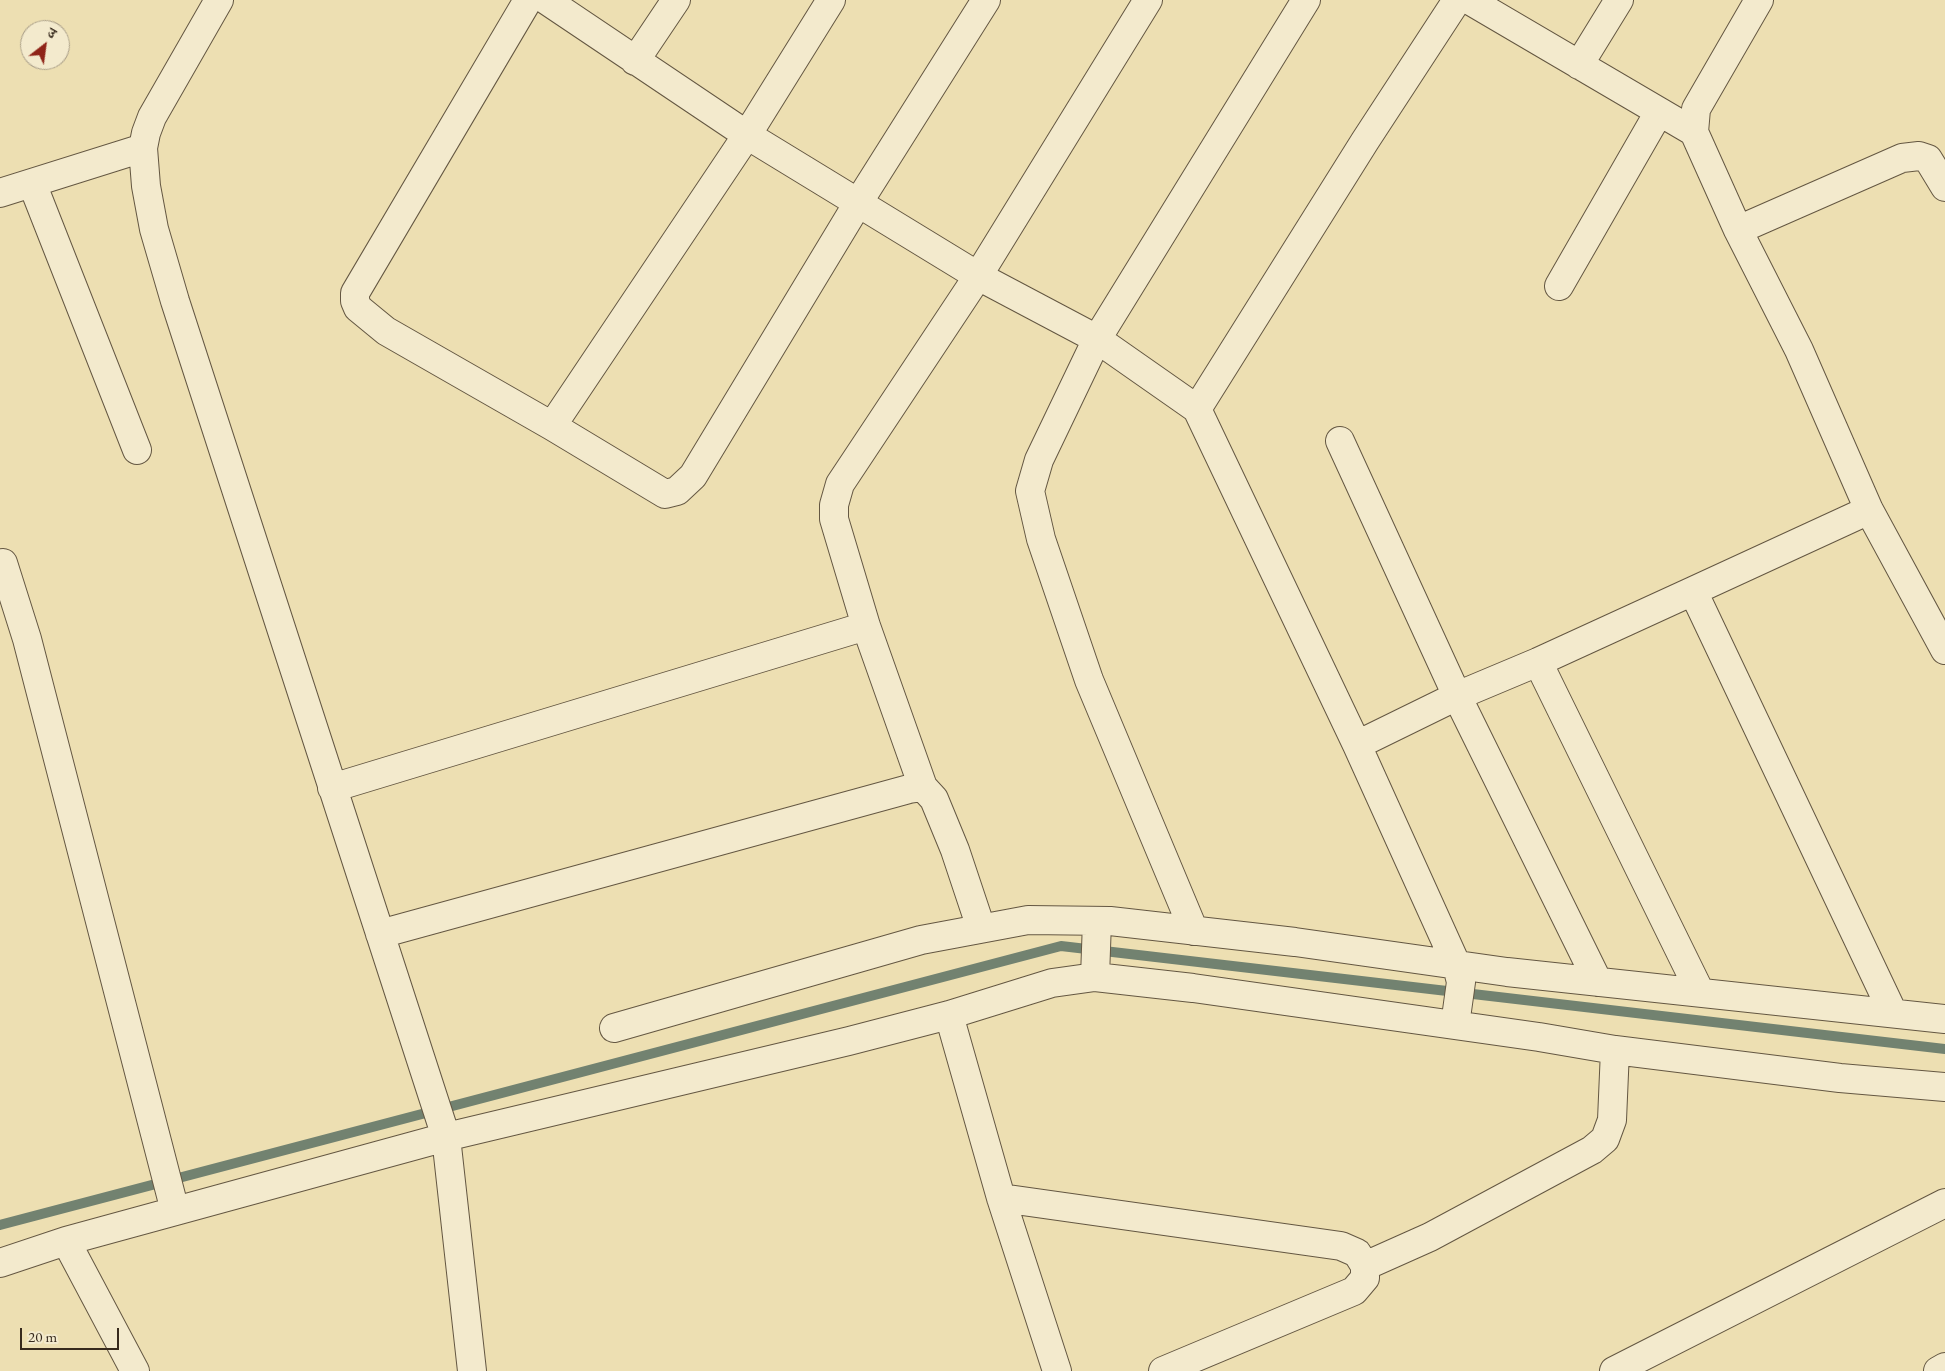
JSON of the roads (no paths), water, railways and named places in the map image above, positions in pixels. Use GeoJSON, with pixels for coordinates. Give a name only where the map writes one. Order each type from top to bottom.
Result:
{"type":"FeatureCollection","features":[{"type":"Feature","properties":{"kind":"street"},"geometry":{"type":"LineString","coordinates":[[219,0],[152,117],[143,148],[146,186],[154,229],[175,302],[446,1137],[472,1371]]}},
{"type":"Feature","properties":{"kind":"street"},"geometry":{"type":"LineString","coordinates":[[528,0],[355,292],[355,301],[358,308],[386,331],[552,426],[664,494],[677,491],[693,476],[858,203],[986,0]]}},
{"type":"Feature","properties":{"kind":"street"},"geometry":{"type":"LineString","coordinates":[[546,0],[747,135],[978,276],[1097,339],[1197,409],[1357,745],[1458,993]]}},
{"type":"Feature","properties":{"kind":"street"},"geometry":{"type":"LineString","coordinates":[[635,61],[676,0]]}},
{"type":"Feature","properties":{"kind":"street"},"geometry":{"type":"LineString","coordinates":[[552,426],[747,135],[830,0]]}},
{"type":"Feature","properties":{"kind":"street"},"geometry":{"type":"LineString","coordinates":[[981,928],[945,824],[934,799],[923,787],[866,626],[834,519],[834,505],[840,484],[978,276],[1148,0]]}},
{"type":"Feature","properties":{"kind":"street"},"geometry":{"type":"LineString","coordinates":[[1194,930],[1089,680],[1041,539],[1030,491],[1039,460],[1097,339],[1306,0]]}},
{"type":"Feature","properties":{"kind":"street"},"geometry":{"type":"LineString","coordinates":[[1197,409],[1365,141],[1457,0]]}},
{"type":"Feature","properties":{"kind":"street"},"geometry":{"type":"LineString","coordinates":[[1469,0],[1694,132]]}},
{"type":"Feature","properties":{"kind":"street"},"geometry":{"type":"LineString","coordinates":[[1579,65],[1619,0]]}},
{"type":"Feature","properties":{"kind":"street"},"geometry":{"type":"LineString","coordinates":[[1759,0],[1696,109],[1694,132],[1738,230],[1799,350],[1869,510],[1945,650]]}},
{"type":"Feature","properties":{"kind":"street"},"geometry":{"type":"LineString","coordinates":[[1560,286],[1659,112]]}},
{"type":"Feature","properties":{"kind":"street"},"geometry":{"type":"LineString","coordinates":[[0,193],[143,148]]}},
{"type":"Feature","properties":{"kind":"street"},"geometry":{"type":"LineString","coordinates":[[1738,230],[1902,158],[1919,156],[1928,159],[1945,187]]}},
{"type":"Feature","properties":{"kind":"street"},"geometry":{"type":"LineString","coordinates":[[32,183],[137,450]]}},
{"type":"Feature","properties":{"kind":"street"},"geometry":{"type":"LineString","coordinates":[[1340,441],[1457,696],[1598,982]]}},
{"type":"Feature","properties":{"kind":"street"},"geometry":{"type":"LineString","coordinates":[[1357,745],[1457,696],[1538,662],[1869,510]]}},
{"type":"Feature","properties":{"kind":"street"},"geometry":{"type":"LineString","coordinates":[[4,563],[27,639],[173,1203]]}},
{"type":"Feature","properties":{"kind":"street"},"geometry":{"type":"LineString","coordinates":[[1693,591],[1893,1013]]}},
{"type":"Feature","properties":{"kind":"street"},"geometry":{"type":"LineString","coordinates":[[332,788],[866,626]]}},
{"type":"Feature","properties":{"kind":"street"},"geometry":{"type":"LineString","coordinates":[[1538,662],[1700,992]]}},
{"type":"Feature","properties":{"kind":"street"},"geometry":{"type":"LineString","coordinates":[[380,934],[909,789],[923,787]]}},
{"type":"Feature","properties":{"kind":"street"},"geometry":{"type":"LineString","coordinates":[[614,1028],[921,940],[1028,920],[1193,988],[1458,993],[1598,982],[1945,1018]]}},
{"type":"Feature","properties":{"kind":"street"},"geometry":{"type":"LineString","coordinates":[[0,1262],[173,1203],[849,1041],[949,1015],[1052,983],[1096,949],[1194,930],[1295,942],[1458,993],[1615,1050],[1840,1078],[1945,1087]]}},
{"type":"Feature","properties":{"kind":"street"},"geometry":{"type":"LineString","coordinates":[[949,1015],[1001,1198],[1057,1371]]}},
{"type":"Feature","properties":{"kind":"street"},"geometry":{"type":"LineString","coordinates":[[1365,1266],[1430,1236],[1592,1150],[1605,1139],[1612,1120],[1615,1050]]}},
{"type":"Feature","properties":{"kind":"street"},"geometry":{"type":"LineString","coordinates":[[1001,1198],[1341,1246],[1357,1253],[1365,1266],[1365,1278],[1354,1291],[1163,1371]]}},
{"type":"Feature","properties":{"kind":"street"},"geometry":{"type":"LineString","coordinates":[[1614,1371],[1945,1203]]}},
{"type":"Feature","properties":{"kind":"street"},"geometry":{"type":"LineString","coordinates":[[66,1241],[135,1371]]}},
{"type":"Feature","properties":{"kind":"street"},"geometry":{"type":"LineString","coordinates":[[1938,1371],[1945,1367]]}},
{"type":"Feature","properties":{"kind":"waterway"},"geometry":{"type":"LineString","coordinates":[[0,1225],[1061,946],[1945,1049]]}}]}
